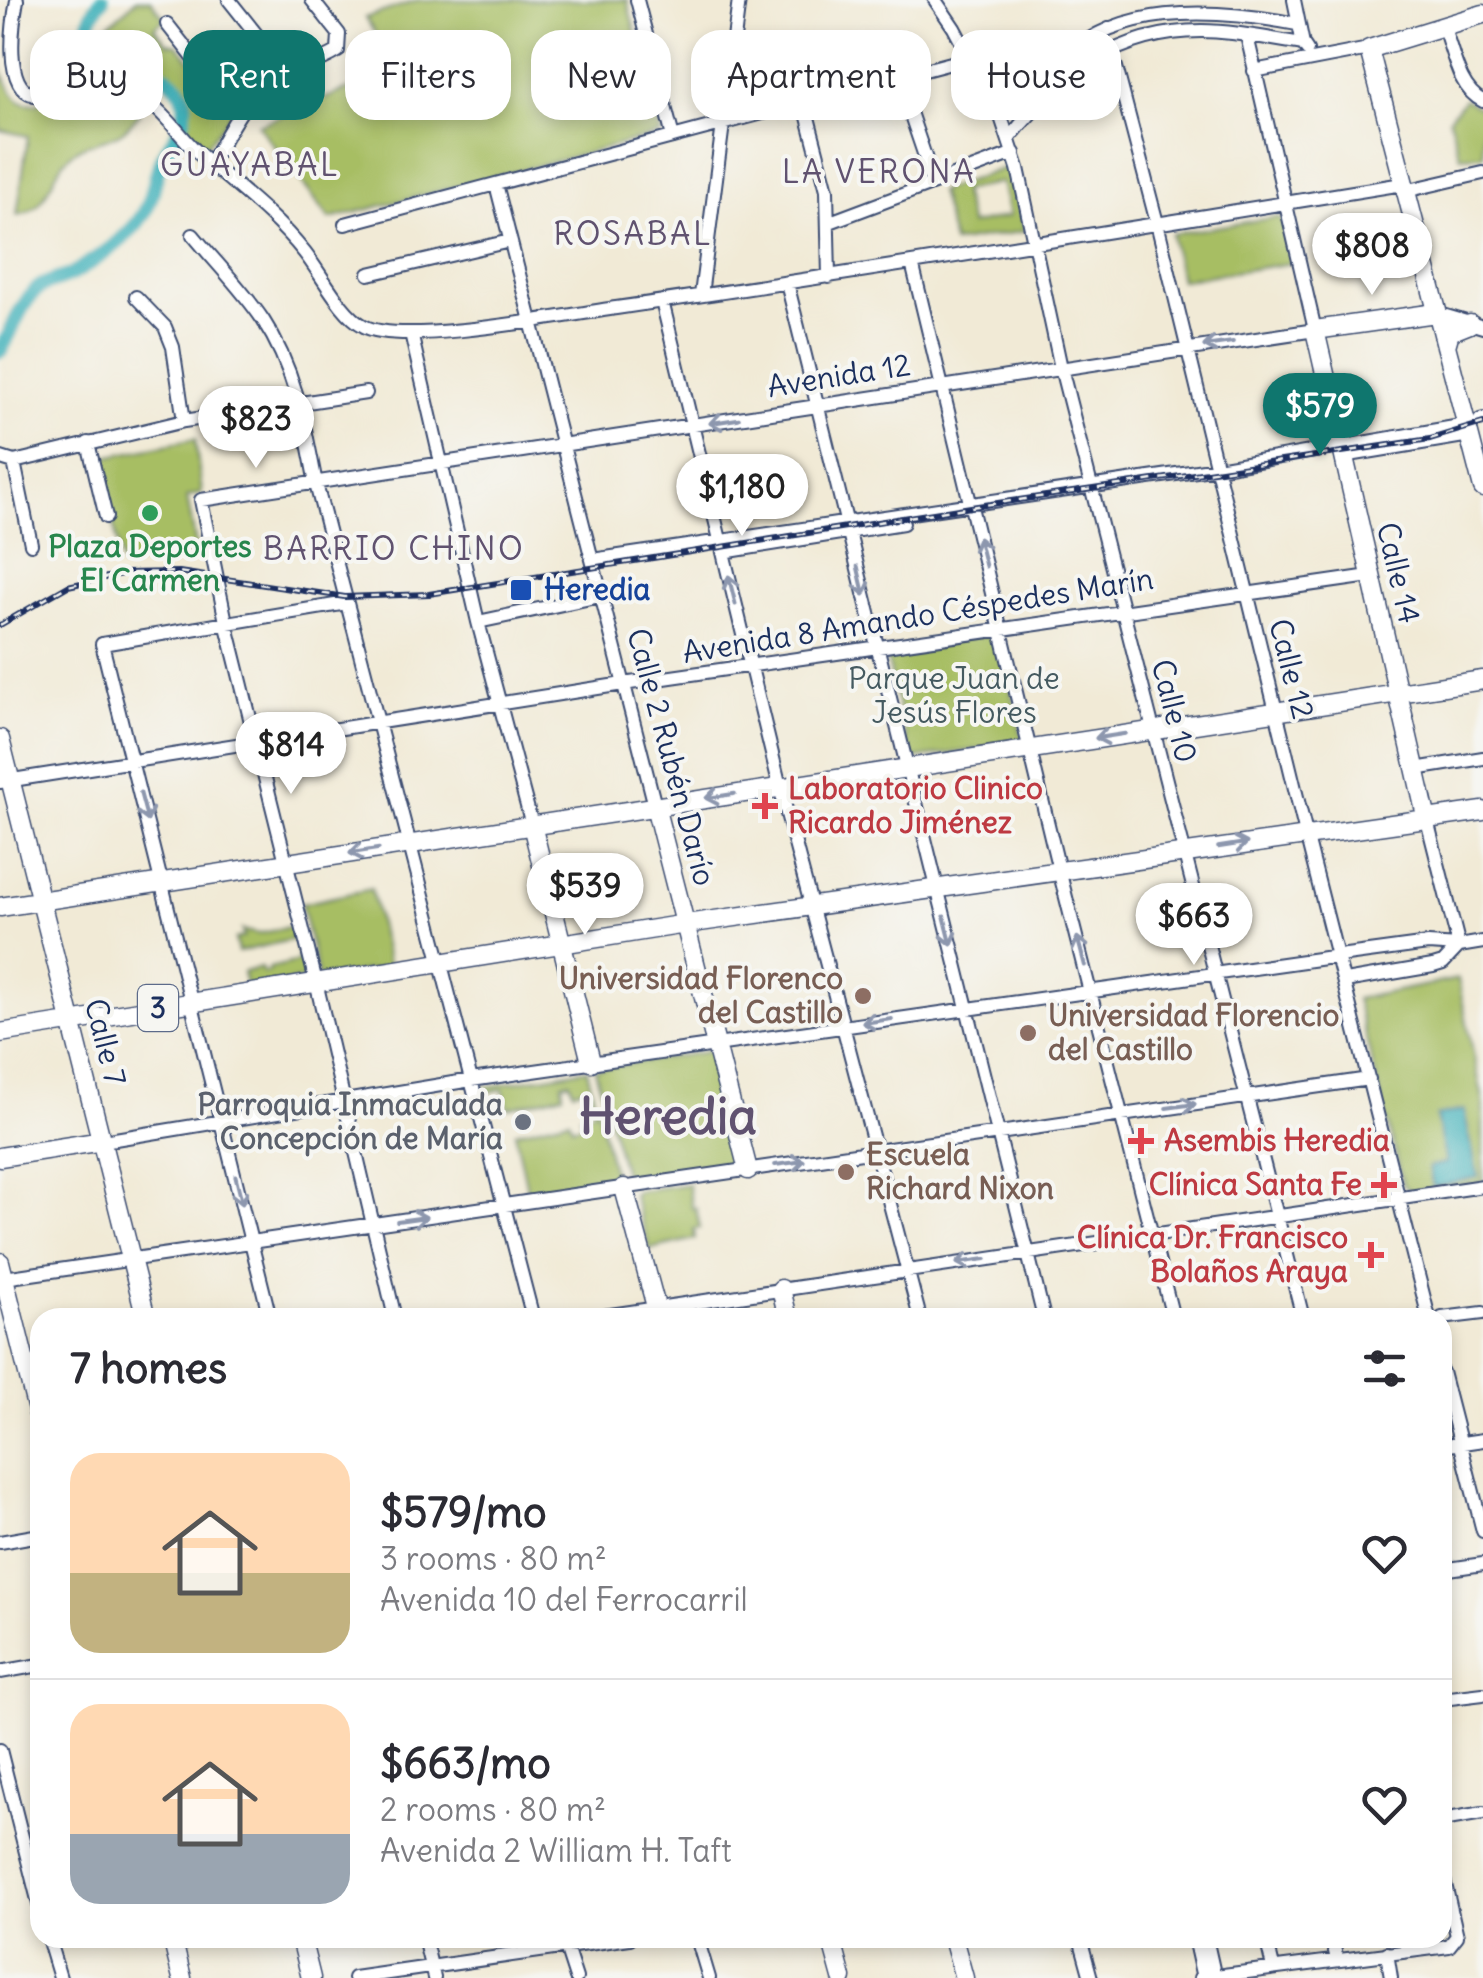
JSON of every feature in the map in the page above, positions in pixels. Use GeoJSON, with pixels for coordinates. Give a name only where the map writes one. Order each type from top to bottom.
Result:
{"type":"FeatureCollection","features":[{"type":"Feature","properties":{"kind":"main road"},"geometry":{"type":"LineString","coordinates":[[1483,14],[1369,50],[1436,312],[1475,425],[1483,488]]}},
{"type":"Feature","properties":{"kind":"main road","name":"Avenida 12"},"geometry":{"type":"LineString","coordinates":[[1314,330],[1436,312]]}},
{"type":"Feature","properties":{"kind":"main road"},"geometry":{"type":"LineString","coordinates":[[1446,346],[1450,332],[1476,326]]}},
{"type":"Feature","properties":{"kind":"main road","name":"Calle 14"},"geometry":{"type":"LineString","coordinates":[[1314,330],[1428,820]]}},
{"type":"Feature","properties":{"kind":"main road"},"geometry":{"type":"LineString","coordinates":[[0,907],[1483,680]]}},
{"type":"Feature","properties":{"kind":"main road","name":"Calle 7"},"geometry":{"type":"LineString","coordinates":[[2,771],[43,900],[144,1308]]}},
{"type":"Feature","properties":{"kind":"main road","name":"Calle 2 Rubén Darío"},"geometry":{"type":"LineString","coordinates":[[655,806],[748,1170]]}},
{"type":"Feature","properties":{"kind":"main road","name":"3"},"geometry":{"type":"LineString","coordinates":[[0,1033],[686,924],[1483,811]]}},
{"type":"Feature","properties":{"kind":"main road"},"geometry":{"type":"LineString","coordinates":[[532,824],[591,1062]]}},
{"type":"Feature","properties":{"kind":"main road"},"geometry":{"type":"LineString","coordinates":[[0,1157],[102,1141]]}},
{"type":"Feature","properties":{"kind":"main road"},"geometry":{"type":"LineString","coordinates":[[624,1188],[657,1308]]}},
{"type":"Feature","properties":{"kind":"main road"},"geometry":{"type":"LineString","coordinates":[[2,1270],[30,1373]]}},
{"type":"Feature","properties":{"kind":"main road"},"geometry":{"type":"LineString","coordinates":[[780,1289],[785,1308]]}},
{"type":"Feature","properties":{"kind":"main road"},"geometry":{"type":"LineString","coordinates":[[174,1948],[182,1978]]}},
{"type":"Feature","properties":{"kind":"main road"},"geometry":{"type":"LineString","coordinates":[[304,1948],[311,1978]]}},
{"type":"Feature","properties":{"kind":"main road"},"geometry":{"type":"LineString","coordinates":[[834,1948],[842,1978]]}},
{"type":"Feature","properties":{"kind":"main road"},"geometry":{"type":"LineString","coordinates":[[956,1948],[964,1978]]}},
{"type":"Feature","properties":{"kind":"street"},"geometry":{"type":"LineString","coordinates":[[17,0],[13,64],[21,85],[29,93],[110,88],[142,97],[303,250],[352,318],[369,329],[411,332],[483,328],[1483,173]]}},
{"type":"Feature","properties":{"kind":"street"},"geometry":{"type":"LineString","coordinates":[[228,0],[252,30]]}},
{"type":"Feature","properties":{"kind":"street"},"geometry":{"type":"LineString","coordinates":[[312,0],[341,42],[338,51],[325,59]]}},
{"type":"Feature","properties":{"kind":"street"},"geometry":{"type":"LineString","coordinates":[[637,0],[673,136]]}},
{"type":"Feature","properties":{"kind":"street"},"geometry":{"type":"LineString","coordinates":[[701,296],[739,0]]}},
{"type":"Feature","properties":{"kind":"street","name":"Calle 10"},"geometry":{"type":"LineString","coordinates":[[935,0],[953,30]]}},
{"type":"Feature","properties":{"kind":"street"},"geometry":{"type":"LineString","coordinates":[[1294,0],[1303,44]]}},
{"type":"Feature","properties":{"kind":"street"},"geometry":{"type":"LineString","coordinates":[[1112,30],[1196,12],[1243,14],[1298,24]]}},
{"type":"Feature","properties":{"kind":"street"},"geometry":{"type":"LineString","coordinates":[[167,24],[183,44]]}},
{"type":"Feature","properties":{"kind":"street"},"geometry":{"type":"LineString","coordinates":[[1444,28],[1466,85],[1481,100]]}},
{"type":"Feature","properties":{"kind":"street"},"geometry":{"type":"LineString","coordinates":[[1121,47],[1185,32],[1303,44],[1319,56]]}},
{"type":"Feature","properties":{"kind":"street","name":"Calle 14"},"geometry":{"type":"LineString","coordinates":[[1247,36],[1314,330]]}},
{"type":"Feature","properties":{"kind":"street"},"geometry":{"type":"LineString","coordinates":[[1254,71],[1319,56],[1369,50]]}},
{"type":"Feature","properties":{"kind":"street","name":"Calle 12"},"geometry":{"type":"LineString","coordinates":[[1121,92],[1158,223],[1306,834],[1426,1308]]}},
{"type":"Feature","properties":{"kind":"street"},"geometry":{"type":"LineString","coordinates":[[212,162],[237,120]]}},
{"type":"Feature","properties":{"kind":"street"},"geometry":{"type":"LineString","coordinates":[[345,224],[737,120]]}},
{"type":"Feature","properties":{"kind":"street"},"geometry":{"type":"LineString","coordinates":[[809,120],[827,190],[829,277]]}},
{"type":"Feature","properties":{"kind":"street"},"geometry":{"type":"LineString","coordinates":[[913,120],[934,183]]}},
{"type":"Feature","properties":{"kind":"street","name":"Calle 10"},"geometry":{"type":"LineString","coordinates":[[1003,120],[1092,490],[1299,1308]]}},
{"type":"Feature","properties":{"kind":"street"},"geometry":{"type":"LineString","coordinates":[[1010,138],[1024,120]]}},
{"type":"Feature","properties":{"kind":"street"},"geometry":{"type":"LineString","coordinates":[[830,222],[1014,153]]}},
{"type":"Feature","properties":{"kind":"street","name":"Calle 2 Rubén Darío"},"geometry":{"type":"LineString","coordinates":[[496,184],[655,806]]}},
{"type":"Feature","properties":{"kind":"street"},"geometry":{"type":"LineString","coordinates":[[193,235],[263,321],[301,403],[316,484],[529,1308]]}},
{"type":"Feature","properties":{"kind":"street"},"geometry":{"type":"LineString","coordinates":[[368,274],[510,241]]}},
{"type":"Feature","properties":{"kind":"street"},"geometry":{"type":"LineString","coordinates":[[912,263],[1170,1308]]}},
{"type":"Feature","properties":{"kind":"street"},"geometry":{"type":"LineString","coordinates":[[786,283],[1041,1308]]}},
{"type":"Feature","properties":{"kind":"street"},"geometry":{"type":"LineString","coordinates":[[136,298],[165,327],[173,346],[184,421]]}},
{"type":"Feature","properties":{"kind":"street"},"geometry":{"type":"LineString","coordinates":[[662,301],[780,786],[918,1308]]}},
{"type":"Feature","properties":{"kind":"street","name":"Avenida 12"},"geometry":{"type":"LineString","coordinates":[[1436,312],[1476,326]]}},
{"type":"Feature","properties":{"kind":"street","name":"Avenida 12"},"geometry":{"type":"LineString","coordinates":[[226,622],[200,500],[1314,330]]}},
{"type":"Feature","properties":{"kind":"street"},"geometry":{"type":"LineString","coordinates":[[411,332],[478,622],[532,824]]}},
{"type":"Feature","properties":{"kind":"street"},"geometry":{"type":"LineString","coordinates":[[31,544],[7,460],[184,421],[366,393]]}},
{"type":"Feature","properties":{"kind":"street"},"geometry":{"type":"LineString","coordinates":[[592,560],[722,547],[1343,452],[1475,425]]}},
{"type":"Feature","properties":{"kind":"street"},"geometry":{"type":"LineString","coordinates":[[88,444],[106,517]]}},
{"type":"Feature","properties":{"kind":"street","name":"Avenida 8 Amando Céspedes Marín"},"geometry":{"type":"LineString","coordinates":[[2,771],[131,760],[1370,576]]}},
{"type":"Feature","properties":{"kind":"street"},"geometry":{"type":"LineString","coordinates":[[478,622],[600,596]]}},
{"type":"Feature","properties":{"kind":"street"},"geometry":{"type":"LineString","coordinates":[[268,1308],[102,644],[347,603]]}},
{"type":"Feature","properties":{"kind":"street"},"geometry":{"type":"LineString","coordinates":[[226,622],[393,1308]]}},
{"type":"Feature","properties":{"kind":"street"},"geometry":{"type":"LineString","coordinates":[[1415,769],[1483,758]]}},
{"type":"Feature","properties":{"kind":"street","name":"Calle 14"},"geometry":{"type":"LineString","coordinates":[[1428,820],[1459,946]]}},
{"type":"Feature","properties":{"kind":"street"},"geometry":{"type":"LineString","coordinates":[[102,1141],[591,1062],[1217,972],[1440,943],[1459,946],[1483,942]]}},
{"type":"Feature","properties":{"kind":"street"},"geometry":{"type":"LineString","coordinates":[[1345,982],[1443,963],[1459,946]]}},
{"type":"Feature","properties":{"kind":"street"},"geometry":{"type":"LineString","coordinates":[[2,1270],[132,1260],[1369,1079]]}},
{"type":"Feature","properties":{"kind":"street"},"geometry":{"type":"LineString","coordinates":[[683,1308],[780,1289],[1483,1186]]}},
{"type":"Feature","properties":{"kind":"street"},"geometry":{"type":"LineString","coordinates":[[1452,1317],[1483,1313]]}},
{"type":"Feature","properties":{"kind":"street"},"geometry":{"type":"LineString","coordinates":[[1452,1412],[1483,1531]]}},
{"type":"Feature","properties":{"kind":"street"},"geometry":{"type":"LineString","coordinates":[[1452,1445],[1483,1440]]}},
{"type":"Feature","properties":{"kind":"street"},"geometry":{"type":"LineString","coordinates":[[0,1542],[30,1537]]}},
{"type":"Feature","properties":{"kind":"street"},"geometry":{"type":"LineString","coordinates":[[1452,1569],[1483,1564]]}},
{"type":"Feature","properties":{"kind":"street"},"geometry":{"type":"LineString","coordinates":[[0,1672],[30,1667]]}},
{"type":"Feature","properties":{"kind":"street"},"geometry":{"type":"LineString","coordinates":[[1452,1699],[1483,1694]]}},
{"type":"Feature","properties":{"kind":"street"},"geometry":{"type":"LineString","coordinates":[[0,1750],[30,1868]]}},
{"type":"Feature","properties":{"kind":"street"},"geometry":{"type":"LineString","coordinates":[[1452,1818],[1483,1813]]}},
{"type":"Feature","properties":{"kind":"street"},"geometry":{"type":"LineString","coordinates":[[1452,1912],[1458,1936],[1452,1943]]}},
{"type":"Feature","properties":{"kind":"street"},"geometry":{"type":"LineString","coordinates":[[51,1948],[60,1978]]}},
{"type":"Feature","properties":{"kind":"street"},"geometry":{"type":"LineString","coordinates":[[354,1978],[432,1972],[538,1948]]}},
{"type":"Feature","properties":{"kind":"street"},"geometry":{"type":"LineString","coordinates":[[567,1948],[576,1978]]}},
{"type":"Feature","properties":{"kind":"street"},"geometry":{"type":"LineString","coordinates":[[700,1948],[709,1978]]}},
{"type":"Feature","properties":{"kind":"street"},"geometry":{"type":"LineString","coordinates":[[1083,1948],[1091,1978]]}},
{"type":"Feature","properties":{"kind":"street"},"geometry":{"type":"LineString","coordinates":[[1197,1948],[1207,1977]]}},
{"type":"Feature","properties":{"kind":"street"},"geometry":{"type":"LineString","coordinates":[[1206,1948],[1207,1977]]}},
{"type":"Feature","properties":{"kind":"street"},"geometry":{"type":"LineString","coordinates":[[1268,1948],[1273,1967]]}},
{"type":"Feature","properties":{"kind":"street"},"geometry":{"type":"LineString","coordinates":[[1334,1948],[1337,1960]]}},
{"type":"Feature","properties":{"kind":"street"},"geometry":{"type":"LineString","coordinates":[[1207,1977],[1431,1948]]}},
{"type":"Feature","properties":{"kind":"street"},"geometry":{"type":"LineString","coordinates":[[1386,1953],[1391,1978]]}},
{"type":"Feature","properties":{"kind":"green space"},"geometry":{"type":"Polygon","coordinates":[[[136,0],[151,0],[165,19],[156,30],[103,30],[136,0]]]}},
{"type":"Feature","properties":{"kind":"green space"},"geometry":{"type":"Polygon","coordinates":[[[418,0],[627,0],[635,30],[531,30],[531,120],[657,120],[661,134],[330,219],[258,125],[271,120],[325,120],[325,98],[345,90],[345,120],[511,120],[511,30],[373,30],[365,18],[418,0]]]}},
{"type":"Feature","properties":{"kind":"green space"},"geometry":{"type":"Polygon","coordinates":[[[163,38],[183,52],[183,89],[165,71],[163,38]]]}},
{"type":"Feature","properties":{"kind":"green space"},"geometry":{"type":"Polygon","coordinates":[[[0,63],[15,96],[30,104],[30,120],[133,120],[116,135],[74,152],[60,166],[36,207],[17,215],[28,136],[0,130],[0,63]]]}},
{"type":"Feature","properties":{"kind":"green space"},"geometry":{"type":"Polygon","coordinates":[[[1464,99],[1483,109],[1483,155],[1460,156],[1449,118],[1464,99]]]}},
{"type":"Feature","properties":{"kind":"green space"},"geometry":{"type":"Polygon","coordinates":[[[185,120],[226,120],[204,149],[183,129],[185,120]]]}},
{"type":"Feature","properties":{"kind":"green space"},"geometry":{"type":"Polygon","coordinates":[[[1010,166],[1025,231],[953,243],[939,191],[1010,166]],[[1001,182],[962,191],[970,225],[1009,216],[1001,182]]]}},
{"type":"Feature","properties":{"kind":"green space"},"geometry":{"type":"Polygon","coordinates":[[[1278,217],[1292,263],[1180,280],[1171,234],[1278,217]]]}},
{"type":"Feature","properties":{"kind":"green space","name":"Plaza Deportes El Carmen"},"geometry":{"type":"Polygon","coordinates":[[[195,439],[202,493],[187,497],[197,551],[122,566],[100,458],[195,439]]]}},
{"type":"Feature","properties":{"kind":"green space","name":"Parque Juan de Jesús Flores"},"geometry":{"type":"Polygon","coordinates":[[[997,634],[1024,743],[911,759],[885,651],[997,634]]]}},
{"type":"Feature","properties":{"kind":"green space"},"geometry":{"type":"Polygon","coordinates":[[[371,889],[389,967],[319,979],[301,904],[371,889]]]}},
{"type":"Feature","properties":{"kind":"green space"},"geometry":{"type":"Polygon","coordinates":[[[298,925],[311,978],[247,989],[243,972],[261,968],[263,973],[299,961],[295,939],[238,952],[235,939],[244,937],[242,930],[258,934],[298,925]]]}},
{"type":"Feature","properties":{"kind":"green space"},"geometry":{"type":"Polygon","coordinates":[[[1458,979],[1483,1100],[1483,1182],[1416,1195],[1403,1185],[1356,999],[1458,979]]]}},
{"type":"Feature","properties":{"kind":"green space"},"geometry":{"type":"Polygon","coordinates":[[[711,1051],[740,1162],[626,1180],[595,1069],[711,1051]]]}},
{"type":"Feature","properties":{"kind":"green space"},"geometry":{"type":"Polygon","coordinates":[[[587,1069],[615,1181],[528,1194],[515,1132],[569,1119],[572,1127],[582,1124],[580,1115],[593,1111],[587,1087],[573,1091],[570,1081],[562,1083],[563,1094],[508,1108],[503,1089],[480,1094],[479,1088],[587,1069]]]}},
{"type":"Feature","properties":{"kind":"green space"},"geometry":{"type":"Polygon","coordinates":[[[688,1184],[700,1228],[694,1229],[695,1239],[650,1249],[633,1196],[636,1191],[688,1184]]]}},
{"type":"Feature","properties":{"kind":"water"},"geometry":{"type":"Polygon","coordinates":[[[1464,1110],[1478,1177],[1433,1187],[1429,1167],[1446,1163],[1436,1116],[1464,1110]]]}},
{"type":"Feature","properties":{"kind":"waterway"},"geometry":{"type":"LineString","coordinates":[[0,351],[33,293],[86,266],[135,225],[148,205],[163,156],[183,121],[182,92],[174,83],[103,54],[91,41],[91,17],[102,0]]}},
{"type":"Feature","properties":{"kind":"railway"},"geometry":{"type":"LineString","coordinates":[[0,625],[68,586],[126,573],[179,572],[345,597],[429,594],[971,507],[1430,439],[1483,423]]}},
{"type":"Feature","properties":{"kind":"place","name":"Plaza Deportes El Carmen"},"geometry":{"type":"Point","coordinates":[150,513]}},
{"type":"Feature","properties":{"kind":"place","name":"Heredia"},"geometry":{"type":"Point","coordinates":[521,590]}},
{"type":"Feature","properties":{"kind":"place","name":"Laboratorio Clinico Ricardo Jiménez"},"geometry":{"type":"Point","coordinates":[765,806]}},
{"type":"Feature","properties":{"kind":"place","name":"Universidad Florenco del Castillo"},"geometry":{"type":"Point","coordinates":[863,996]}},
{"type":"Feature","properties":{"kind":"place","name":"Universidad Florencio del Castillo"},"geometry":{"type":"Point","coordinates":[1028,1033]}},
{"type":"Feature","properties":{"kind":"place","name":"Parroquia Inmaculada Concepción de María"},"geometry":{"type":"Point","coordinates":[523,1122]}},
{"type":"Feature","properties":{"kind":"place","name":"Asembis Heredia"},"geometry":{"type":"Point","coordinates":[1141,1141]}},
{"type":"Feature","properties":{"kind":"place","name":"Escuela Richard Nixon"},"geometry":{"type":"Point","coordinates":[846,1172]}},
{"type":"Feature","properties":{"kind":"place","name":"Clínica Santa Fe"},"geometry":{"type":"Point","coordinates":[1384,1185]}},
{"type":"Feature","properties":{"kind":"place","name":"Clínica Dr. Francisco Bolaños Araya"},"geometry":{"type":"Point","coordinates":[1371,1255]}},
{"type":"Feature","properties":{"kind":"district","name":"GUAYABAL"},"geometry":{"type":"Point","coordinates":[250,165]}},
{"type":"Feature","properties":{"kind":"district","name":"LA VERONA"},"geometry":{"type":"Point","coordinates":[879,172]}},
{"type":"Feature","properties":{"kind":"district","name":"ROSABAL"},"geometry":{"type":"Point","coordinates":[633,234]}},
{"type":"Feature","properties":{"kind":"district","name":"BARRIO CHINO"},"geometry":{"type":"Point","coordinates":[394,549]}},
{"type":"Feature","properties":{"kind":"district","name":"Heredia"},"geometry":{"type":"Point","coordinates":[668,1116]}}]}
